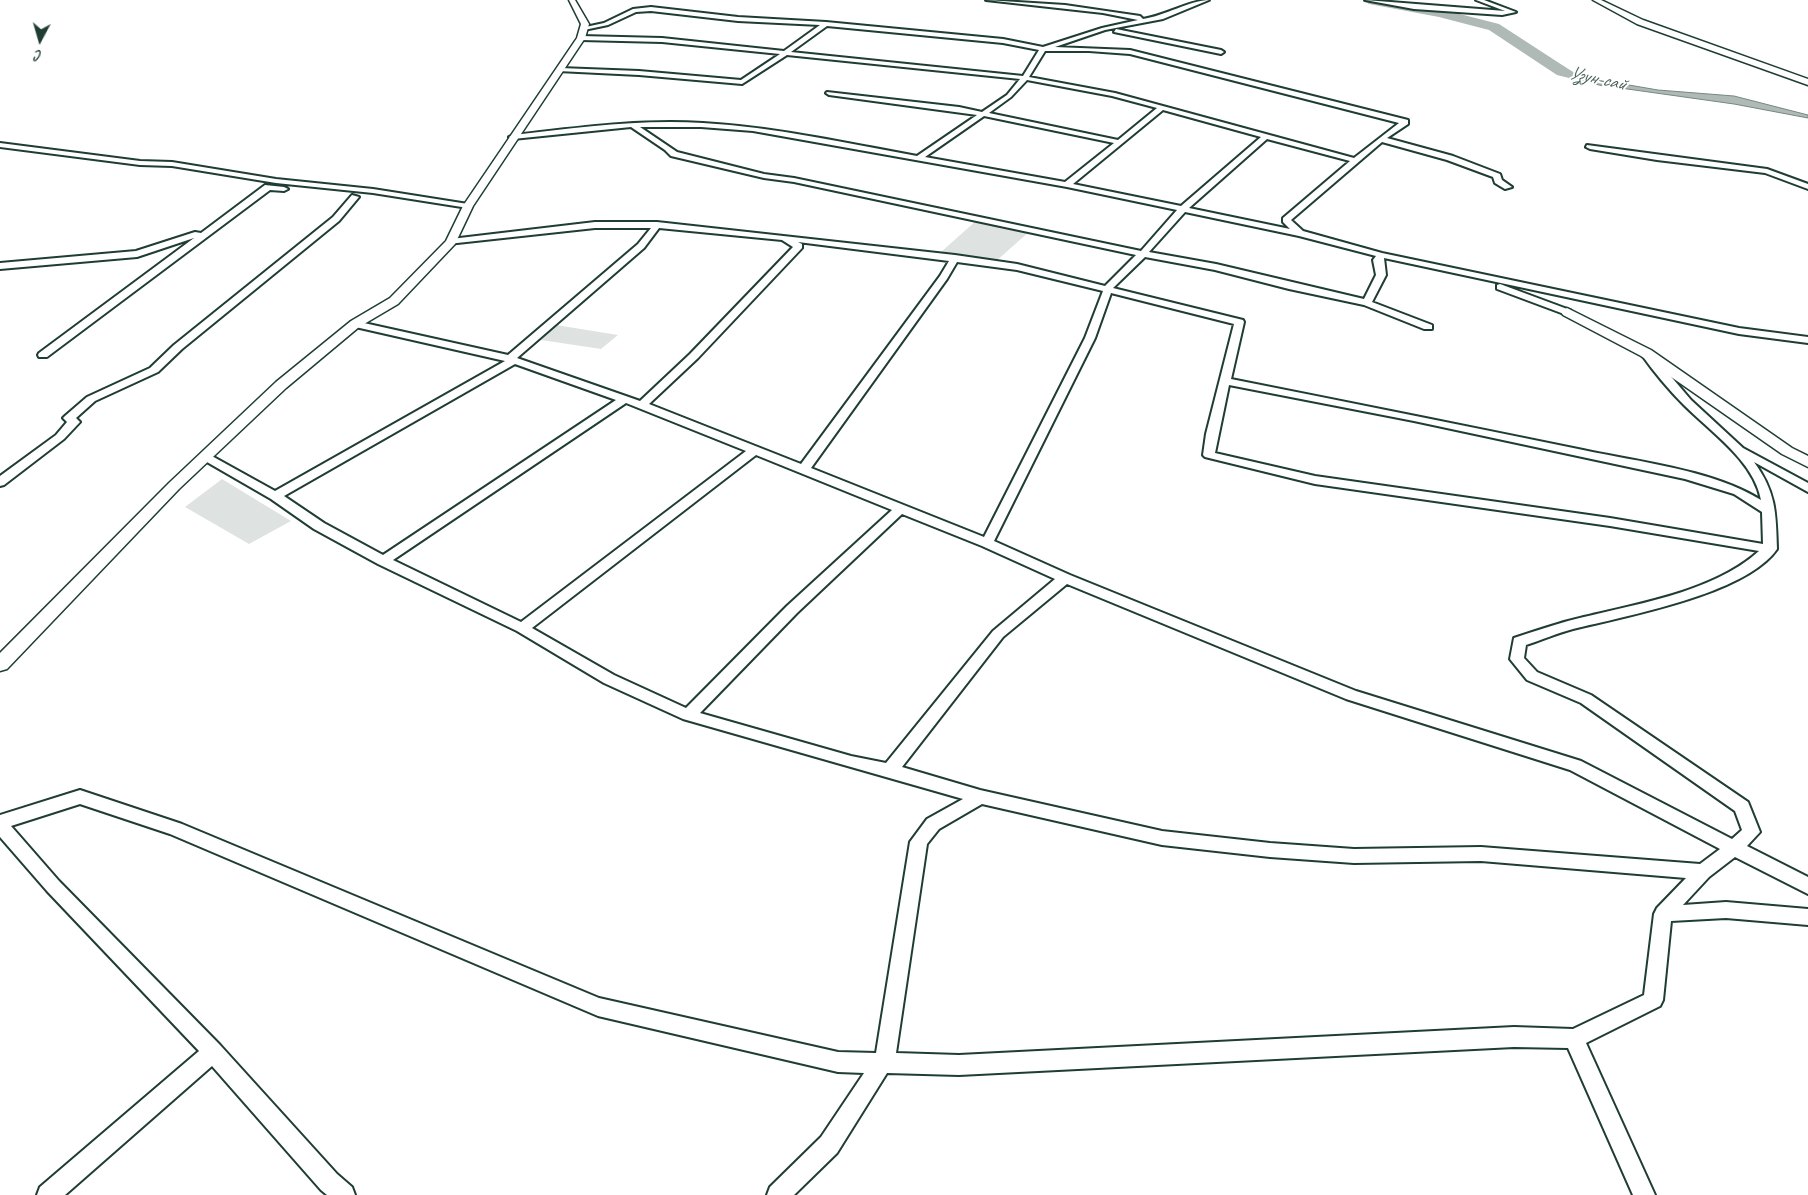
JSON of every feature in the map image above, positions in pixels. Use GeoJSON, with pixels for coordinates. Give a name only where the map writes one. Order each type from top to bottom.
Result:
{"type":"FeatureCollection","features":[{"type":"Feature","properties":{"kind":"street"},"geometry":{"type":"LineString","coordinates":[[0,664],[174,486],[206,458],[281,384],[355,324],[394,301],[451,242],[468,206],[583,33],[585,24],[572,0]]}},
{"type":"Feature","properties":{"kind":"street"},"geometry":{"type":"LineString","coordinates":[[989,0],[1127,15],[1140,18],[1141,21],[1139,22]]}},
{"type":"Feature","properties":{"kind":"street"},"geometry":{"type":"LineString","coordinates":[[918,158],[1009,96],[1025,78],[1043,49],[1104,29],[1161,18],[1206,0]]}},
{"type":"Feature","properties":{"kind":"street"},"geometry":{"type":"LineString","coordinates":[[1368,0],[1414,7],[1502,13],[1513,12],[1479,0]]}},
{"type":"Feature","properties":{"kind":"street"},"geometry":{"type":"LineString","coordinates":[[1596,0],[1640,22],[1808,82]]}},
{"type":"Feature","properties":{"kind":"street"},"geometry":{"type":"LineString","coordinates":[[583,33],[635,10],[651,9],[738,19],[826,24],[1003,41],[1043,49],[1089,49],[1130,52],[1405,122],[1381,139],[1286,220],[1300,233]]}},
{"type":"Feature","properties":{"kind":"street"},"geometry":{"type":"LineString","coordinates":[[560,70],[639,73],[742,82],[826,24]]}},
{"type":"Feature","properties":{"kind":"street"},"geometry":{"type":"LineString","coordinates":[[1104,29],[1134,33],[1221,52]]}},
{"type":"Feature","properties":{"kind":"street"},"geometry":{"type":"LineString","coordinates":[[583,33],[787,52],[1025,78],[1113,94],[1357,161]]}},
{"type":"Feature","properties":{"kind":"street"},"geometry":{"type":"LineString","coordinates":[[829,93],[983,114],[1119,142]]}},
{"type":"Feature","properties":{"kind":"street"},"geometry":{"type":"LineString","coordinates":[[1067,186],[1160,108]]}},
{"type":"Feature","properties":{"kind":"street"},"geometry":{"type":"LineString","coordinates":[[513,138],[632,125],[701,125],[753,129],[1184,208],[1300,233],[1381,255],[1472,275],[1576,295],[1739,331],[1808,340]]}},
{"type":"Feature","properties":{"kind":"street"},"geometry":{"type":"LineString","coordinates":[[632,125],[668,148],[674,154],[764,176],[794,180],[1143,254],[1216,267],[1289,286],[1367,303],[1428,326]]}},
{"type":"Feature","properties":{"kind":"street"},"geometry":{"type":"LineString","coordinates":[[987,542],[1090,338],[1110,284],[1143,254],[1184,208],[1266,136]]}},
{"type":"Feature","properties":{"kind":"street"},"geometry":{"type":"LineString","coordinates":[[1381,139],[1477,167],[1497,176],[1498,181],[1508,187]]}},
{"type":"Feature","properties":{"kind":"street"},"geometry":{"type":"LineString","coordinates":[[0,145],[140,163],[172,164],[276,181],[373,190],[468,206]]}},
{"type":"Feature","properties":{"kind":"street"},"geometry":{"type":"LineString","coordinates":[[1590,147],[1657,158],[1694,161],[1767,172],[1808,187]]}},
{"type":"Feature","properties":{"kind":"street"},"geometry":{"type":"LineString","coordinates":[[43,355],[268,187],[355,197],[437,202]]}},
{"type":"Feature","properties":{"kind":"street"},"geometry":{"type":"LineString","coordinates":[[0,482],[60,436],[74,422],[69,418],[91,400],[154,370],[178,347],[329,225],[355,197]]}},
{"type":"Feature","properties":{"kind":"street"},"geometry":{"type":"LineString","coordinates":[[451,242],[595,225],[658,225],[778,237],[1017,267],[1239,322],[1212,434],[1209,455],[1315,480],[1610,522],[1770,549]]}},
{"type":"Feature","properties":{"kind":"street"},"geometry":{"type":"LineString","coordinates":[[275,496],[511,360],[641,246],[658,225]]}},
{"type":"Feature","properties":{"kind":"street"},"geometry":{"type":"LineString","coordinates":[[0,266],[137,254],[210,231]]}},
{"type":"Feature","properties":{"kind":"street"},"geometry":{"type":"LineString","coordinates":[[642,405],[694,356],[799,246],[778,237]]}},
{"type":"Feature","properties":{"kind":"street"},"geometry":{"type":"LineString","coordinates":[[1367,303],[1381,275],[1378,260],[1381,255]]}},
{"type":"Feature","properties":{"kind":"street"},"geometry":{"type":"LineString","coordinates":[[804,469],[944,277],[955,258]]}},
{"type":"Feature","properties":{"kind":"street"},"geometry":{"type":"LineString","coordinates":[[1472,275],[1567,312],[1646,353],[1787,450],[1808,462]]}},
{"type":"Feature","properties":{"kind":"street"},"geometry":{"type":"LineString","coordinates":[[355,324],[511,360],[642,405],[987,542],[1065,578],[1350,695],[1575,765],[1808,886]]}},
{"type":"Feature","properties":{"kind":"street"},"geometry":{"type":"LineString","coordinates":[[344,1195],[329,1182],[213,1052],[53,886],[0,823],[80,797],[176,828],[598,1007],[838,1062],[959,1065],[1514,1037],[1574,1039],[1653,1000],[1663,914],[1703,872],[1751,832],[1742,807],[1586,699],[1532,676],[1517,659],[1519,642],[1566,626],[1687,596],[1749,568],[1770,549],[1767,497],[1756,474],[1736,448],[1688,402],[1646,353]]}},
{"type":"Feature","properties":{"kind":"street"},"geometry":{"type":"LineString","coordinates":[[1224,381],[1414,418],[1688,476],[1738,490],[1767,509]]}},
{"type":"Feature","properties":{"kind":"street"},"geometry":{"type":"LineString","coordinates":[[383,561],[624,399]]}},
{"type":"Feature","properties":{"kind":"street"},"geometry":{"type":"LineString","coordinates":[[1736,448],[1808,488]]}},
{"type":"Feature","properties":{"kind":"street"},"geometry":{"type":"LineString","coordinates":[[522,628],[756,449]]}},
{"type":"Feature","properties":{"kind":"street"},"geometry":{"type":"LineString","coordinates":[[206,458],[275,496],[319,526],[383,561],[522,628],[609,679],[688,715],[851,762],[890,770],[980,797],[1162,838],[1270,850],[1354,856],[1481,854],[1703,872]]}},
{"type":"Feature","properties":{"kind":"street"},"geometry":{"type":"LineString","coordinates":[[688,715],[761,638],[900,509]]}},
{"type":"Feature","properties":{"kind":"street"},"geometry":{"type":"LineString","coordinates":[[890,770],[998,634],[1065,578]]}},
{"type":"Feature","properties":{"kind":"street"},"geometry":{"type":"LineString","coordinates":[[778,1195],[829,1145],[885,1058],[919,842],[933,824],[980,797]]}},
{"type":"Feature","properties":{"kind":"street"},"geometry":{"type":"LineString","coordinates":[[1663,914],[1726,910],[1808,917]]}},
{"type":"Feature","properties":{"kind":"street"},"geometry":{"type":"LineString","coordinates":[[1574,1039],[1644,1195]]}},
{"type":"Feature","properties":{"kind":"street"},"geometry":{"type":"LineString","coordinates":[[48,1195],[213,1052]]}},
{"type":"Feature","properties":{"kind":"shaded area"},"geometry":{"type":"Polygon","coordinates":[[[1526,52],[1539,53],[1577,75],[1594,79],[1658,90],[1734,96],[1808,115],[1808,118],[1734,104],[1599,85],[1561,74],[1526,52]]]}},
{"type":"Feature","properties":{"kind":"shaded area"},"geometry":{"type":"Polygon","coordinates":[[[977,220],[1030,231],[995,262],[941,252],[977,220]]]}},
{"type":"Feature","properties":{"kind":"shaded area"},"geometry":{"type":"Polygon","coordinates":[[[556,325],[618,335],[601,349],[541,340],[556,325]]]}},
{"type":"Feature","properties":{"kind":"shaded area"},"geometry":{"type":"Polygon","coordinates":[[[222,479],[291,521],[249,544],[185,507],[222,479]]]}},
{"type":"Feature","properties":{"kind":"waterway","name":"Узун-сай"},"geometry":{"type":"LineString","coordinates":[[1369,0],[1440,13],[1494,27],[1562,72],[1569,74]]}}]}
